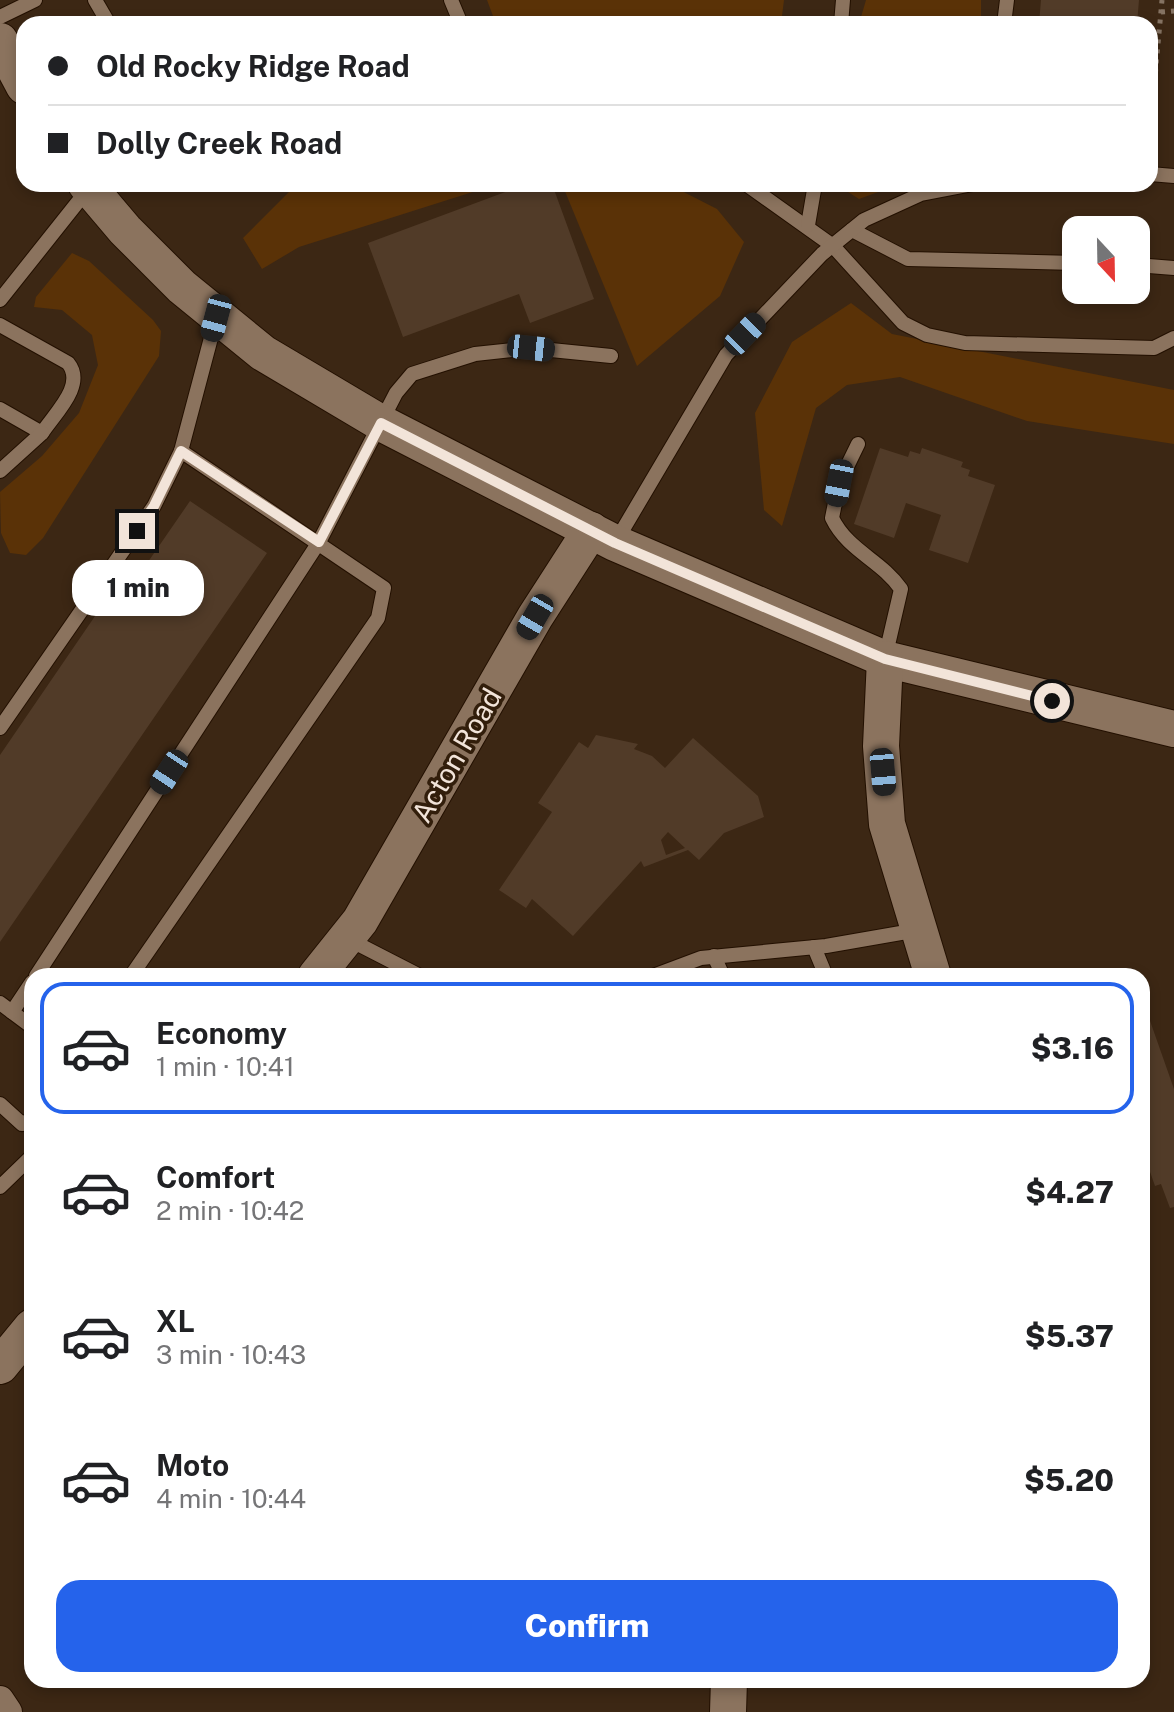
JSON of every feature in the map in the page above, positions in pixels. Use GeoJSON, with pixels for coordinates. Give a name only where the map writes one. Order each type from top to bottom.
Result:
{"type":"FeatureCollection","features":[{"type":"Feature","properties":{"kind":"street"},"geometry":{"type":"LineString","coordinates":[[0,41],[16,71]]}},
{"type":"Feature","properties":{"kind":"street"},"geometry":{"type":"LineString","coordinates":[[92,192],[125,230],[216,318],[286,368],[381,423],[603,536],[885,659],[1174,729]]}},
{"type":"Feature","properties":{"kind":"street","name":"Acton Road"},"geometry":{"type":"LineString","coordinates":[[328,968],[360,921],[535,617],[603,536]]}},
{"type":"Feature","properties":{"kind":"street"},"geometry":{"type":"LineString","coordinates":[[885,659],[881,746],[887,824],[931,968]]}},
{"type":"Feature","properties":{"kind":"street"},"geometry":{"type":"LineString","coordinates":[[728,1712],[729,1688]]}},
{"type":"Feature","properties":{"kind":"street"},"geometry":{"type":"LineString","coordinates":[[0,1700],[8,1712]]}},
{"type":"Feature","properties":{"kind":"lane"},"geometry":{"type":"LineString","coordinates":[[0,17],[35,0]]}},
{"type":"Feature","properties":{"kind":"lane"},"geometry":{"type":"LineString","coordinates":[[0,300],[82,192]]}},
{"type":"Feature","properties":{"kind":"lane"},"geometry":{"type":"LineString","coordinates":[[758,192],[808,225],[833,246],[903,323],[927,335],[965,343],[1154,348],[1174,338]]}},
{"type":"Feature","properties":{"kind":"lane"},"geometry":{"type":"LineString","coordinates":[[808,225],[814,192]]}},
{"type":"Feature","properties":{"kind":"lane"},"geometry":{"type":"LineString","coordinates":[[603,536],[726,355],[833,246],[864,220],[931,192]]}},
{"type":"Feature","properties":{"kind":"lane"},"geometry":{"type":"LineString","coordinates":[[852,230],[908,259],[1062,263]]}},
{"type":"Feature","properties":{"kind":"lane"},"geometry":{"type":"LineString","coordinates":[[1150,266],[1174,268]]}},
{"type":"Feature","properties":{"kind":"lane"},"geometry":{"type":"LineString","coordinates":[[0,728],[154,506],[181,451],[216,318]]}},
{"type":"Feature","properties":{"kind":"lane"},"geometry":{"type":"LineString","coordinates":[[0,325],[68,363],[75,372],[75,383],[42,433],[0,471]]}},
{"type":"Feature","properties":{"kind":"lane"},"geometry":{"type":"LineString","coordinates":[[41,968],[319,542],[396,393],[412,374],[475,354],[531,348],[611,356]]}},
{"type":"Feature","properties":{"kind":"lane"},"geometry":{"type":"LineString","coordinates":[[0,409],[42,433]]}},
{"type":"Feature","properties":{"kind":"lane"},"geometry":{"type":"LineString","coordinates":[[858,444],[839,483],[832,518],[852,547],[888,570],[901,589],[885,659]]}},
{"type":"Feature","properties":{"kind":"lane"},"geometry":{"type":"LineString","coordinates":[[137,968],[378,618],[384,588],[181,451]]}},
{"type":"Feature","properties":{"kind":"lane"},"geometry":{"type":"LineString","coordinates":[[674,968],[701,958],[814,947],[919,930]]}},
{"type":"Feature","properties":{"kind":"lane"},"geometry":{"type":"LineString","coordinates":[[346,938],[404,968]]}},
{"type":"Feature","properties":{"kind":"lane"},"geometry":{"type":"LineString","coordinates":[[814,947],[823,968]]}},
{"type":"Feature","properties":{"kind":"lane"},"geometry":{"type":"LineString","coordinates":[[714,956],[719,968]]}},
{"type":"Feature","properties":{"kind":"lane"},"geometry":{"type":"LineString","coordinates":[[24,990],[6,1007],[24,1021]]}},
{"type":"Feature","properties":{"kind":"lane"},"geometry":{"type":"LineString","coordinates":[[0,1104],[24,1120]]}},
{"type":"Feature","properties":{"kind":"lane"},"geometry":{"type":"LineString","coordinates":[[0,1187],[24,1164]]}},
{"type":"Feature","properties":{"kind":"path"},"geometry":{"type":"LineString","coordinates":[[1158,45],[1162,0]]}},
{"type":"Feature","properties":{"kind":"path"},"geometry":{"type":"LineString","coordinates":[[1161,12],[1174,11]]}},
{"type":"Feature","properties":{"kind":"shaded area"},"geometry":{"type":"Polygon","coordinates":[[[487,0],[784,0],[782,16],[493,16],[487,0]]]}},
{"type":"Feature","properties":{"kind":"shaded area"},"geometry":{"type":"Polygon","coordinates":[[[866,0],[981,0],[981,16],[861,16],[866,0]]]}},
{"type":"Feature","properties":{"kind":"shaded area"},"geometry":{"type":"Polygon","coordinates":[[[289,192],[473,192],[299,247],[262,269],[243,238],[289,192]]]}},
{"type":"Feature","properties":{"kind":"shaded area"},"geometry":{"type":"Polygon","coordinates":[[[565,192],[684,192],[717,209],[744,242],[720,296],[637,366],[565,192]]]}},
{"type":"Feature","properties":{"kind":"shaded area"},"geometry":{"type":"Polygon","coordinates":[[[848,192],[878,192],[859,199],[848,192]]]}},
{"type":"Feature","properties":{"kind":"shaded area"},"geometry":{"type":"Polygon","coordinates":[[[72,253],[89,261],[153,320],[161,331],[159,356],[43,538],[26,555],[10,553],[1,533],[0,492],[42,456],[79,413],[98,365],[92,335],[62,310],[34,307],[36,297],[72,253]]]}},
{"type":"Feature","properties":{"kind":"shaded area"},"geometry":{"type":"Polygon","coordinates":[[[851,303],[892,334],[1174,390],[1174,444],[1027,421],[900,377],[847,385],[816,408],[782,526],[764,510],[755,413],[792,342],[851,303]]]}},
{"type":"Feature","properties":{"kind":"building"},"geometry":{"type":"Polygon","coordinates":[[[1041,0],[1139,0],[1138,16],[1040,16],[1041,0]]]}},
{"type":"Feature","properties":{"kind":"building"},"geometry":{"type":"Polygon","coordinates":[[[505,192],[555,192],[594,299],[530,323],[519,294],[403,337],[368,243],[505,192]]]}},
{"type":"Feature","properties":{"kind":"building"},"geometry":{"type":"Polygon","coordinates":[[[880,448],[908,457],[910,451],[920,454],[922,448],[963,462],[961,467],[970,470],[968,476],[995,485],[968,563],[929,550],[941,515],[906,503],[894,538],[854,524],[880,448]]]}},
{"type":"Feature","properties":{"kind":"building"},"geometry":{"type":"Polygon","coordinates":[[[190,501],[267,553],[0,942],[0,755],[119,581],[130,588],[190,501]]]}},
{"type":"Feature","properties":{"kind":"building"},"geometry":{"type":"Polygon","coordinates":[[[596,735],[638,744],[634,749],[652,756],[665,768],[693,738],[758,796],[764,817],[724,833],[699,860],[688,850],[644,867],[641,861],[573,936],[532,899],[526,908],[499,890],[552,812],[538,803],[579,742],[588,748],[596,735]],[[668,832],[661,840],[666,855],[685,848],[668,832]]]}},
{"type":"Feature","properties":{"kind":"building"},"geometry":{"type":"Polygon","coordinates":[[[1150,1021],[1174,1089],[1174,1207],[1170,1208],[1161,1184],[1155,1186],[1150,1172],[1150,1021]]]}},
{"type":"Feature","properties":{"kind":"route"},"geometry":{"type":"LineString","coordinates":[[137,531],[154,506],[181,451],[319,542],[381,423],[615,543],[885,659],[1052,701]]}}]}
